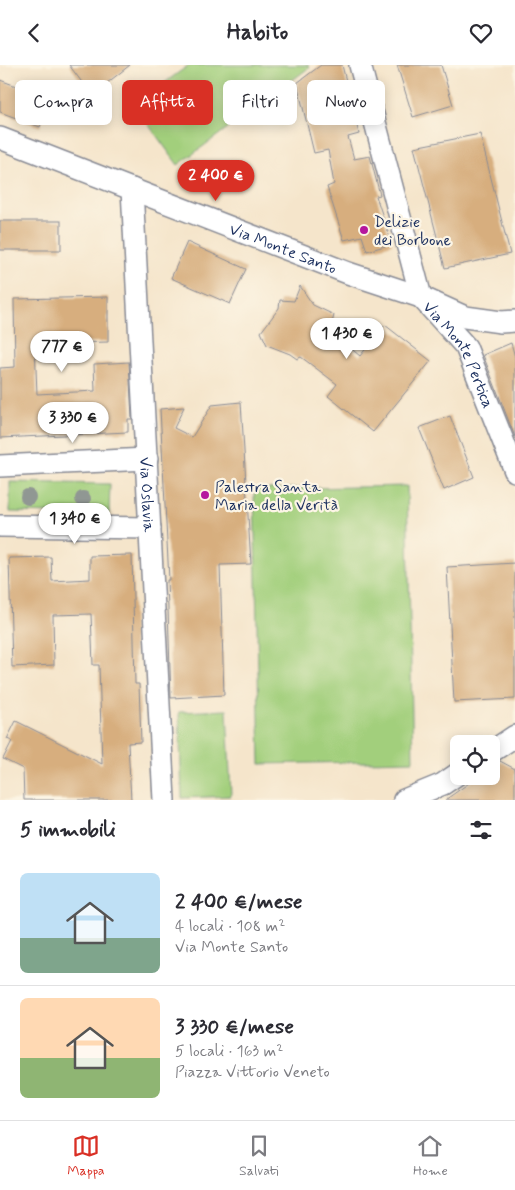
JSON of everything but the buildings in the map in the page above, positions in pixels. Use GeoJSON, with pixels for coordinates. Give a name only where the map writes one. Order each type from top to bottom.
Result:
{"type":"FeatureCollection","features":[{"type":"Feature","properties":{"kind":"street","name":"Via Monte Pertica"},"geometry":{"type":"LineString","coordinates":[[360,65],[421,297],[466,347],[515,471]]}},
{"type":"Feature","properties":{"kind":"street","name":"Via Monte Santo"},"geometry":{"type":"LineString","coordinates":[[0,138],[348,273],[421,297],[465,317],[501,322],[515,321]]}},
{"type":"Feature","properties":{"kind":"street","name":"Via Oslavia"},"geometry":{"type":"LineString","coordinates":[[132,189],[164,800]]}},
{"type":"Feature","properties":{"kind":"street"},"geometry":{"type":"LineString","coordinates":[[0,466],[147,459]]}},
{"type":"Feature","properties":{"kind":"street"},"geometry":{"type":"LineString","coordinates":[[0,526],[150,528]]}},
{"type":"Feature","properties":{"kind":"street"},"geometry":{"type":"LineString","coordinates":[[500,746],[515,736]]}},
{"type":"Feature","properties":{"kind":"street"},"geometry":{"type":"LineString","coordinates":[[404,800],[450,779]]}},
{"type":"Feature","properties":{"kind":"green space"},"geometry":{"type":"Polygon","coordinates":[[[189,65],[309,65],[310,67],[292,80],[223,80],[223,125],[232,125],[178,165],[149,125],[213,125],[213,80],[168,80],[189,65]]]}},
{"type":"Feature","properties":{"kind":"green space"},"geometry":{"type":"Polygon","coordinates":[[[10,482],[110,484],[109,514],[10,512],[10,482]]]}},
{"type":"Feature","properties":{"kind":"green space"},"geometry":{"type":"Polygon","coordinates":[[[407,486],[413,761],[260,764],[254,489],[407,486]]]}},
{"type":"Feature","properties":{"kind":"green space"},"geometry":{"type":"Polygon","coordinates":[[[227,710],[231,796],[182,798],[179,712],[227,710]]]}},
{"type":"Feature","properties":{"kind":"place","name":"Delizie dei Borbone"},"geometry":{"type":"Point","coordinates":[364,230]}},
{"type":"Feature","properties":{"kind":"place","name":"Palestra Santa Maria della Verità"},"geometry":{"type":"Point","coordinates":[205,495]}}]}
